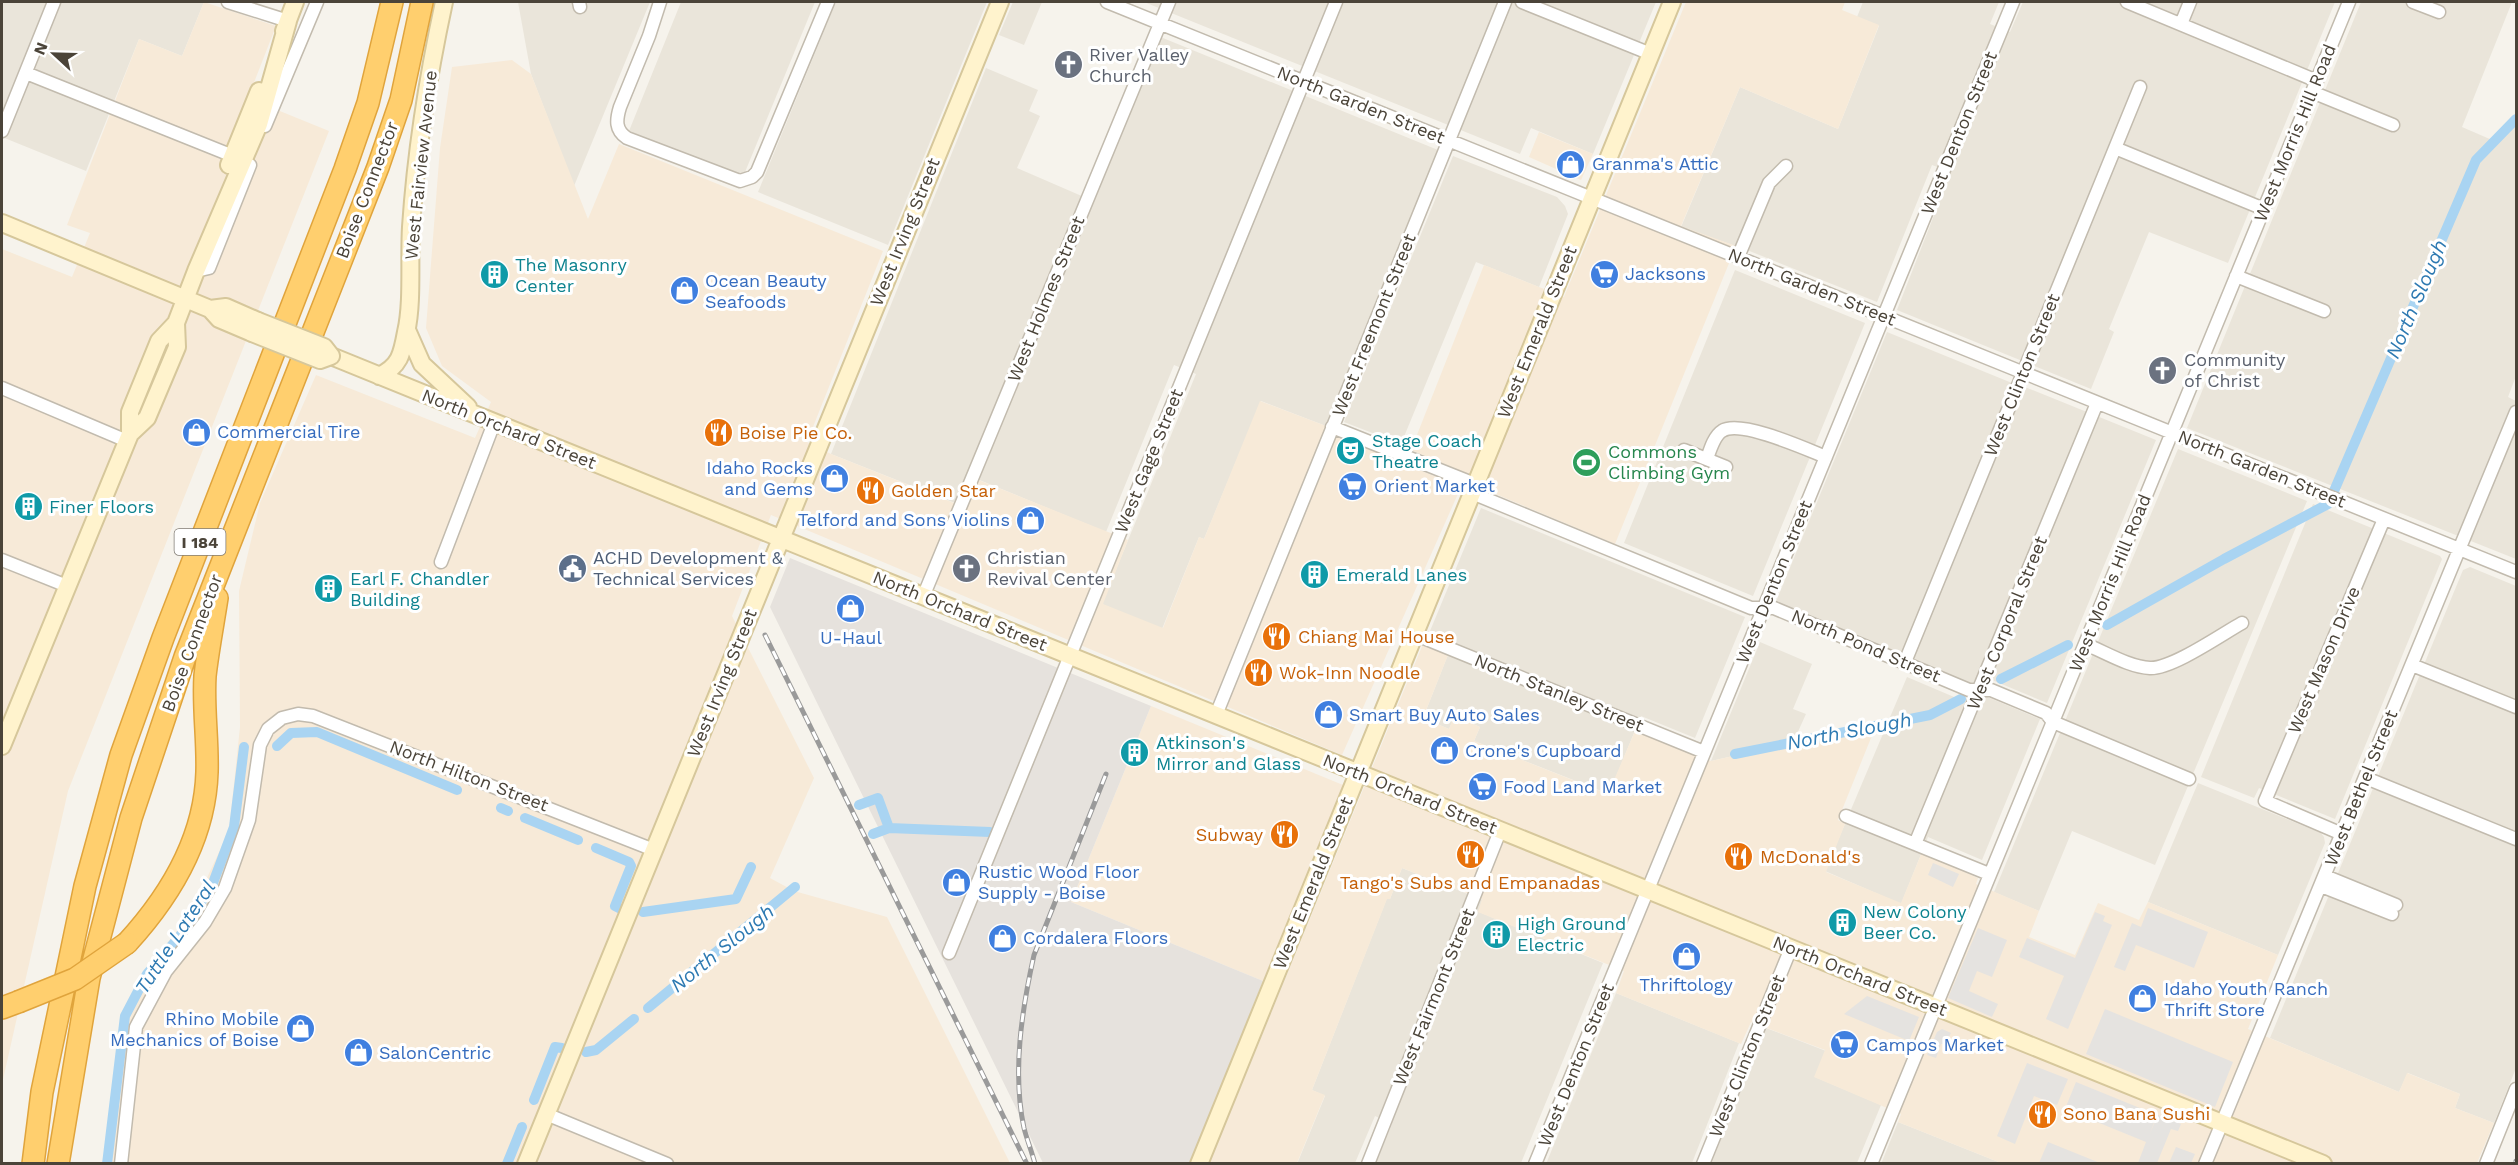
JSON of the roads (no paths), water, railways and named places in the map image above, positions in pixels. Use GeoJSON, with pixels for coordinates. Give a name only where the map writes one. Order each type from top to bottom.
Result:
{"type":"FeatureCollection","features":[{"type":"Feature","properties":{"kind":"highway","name":"Boise Connector"},"geometry":{"type":"LineString","coordinates":[[33,1164],[42,1092],[86,886],[121,755],[163,638],[345,169],[368,103],[392,2]]}},
{"type":"Feature","properties":{"kind":"highway","name":"Boise Connector"},"geometry":{"type":"LineString","coordinates":[[59,1159],[89,978],[131,819],[185,657],[378,167],[401,100],[422,2]]}},
{"type":"Feature","properties":{"kind":"highway"},"geometry":{"type":"LineString","coordinates":[[10,1005],[75,979],[127,943],[154,914],[188,858],[202,817],[207,774],[205,677],[222,561]]}},
{"type":"Feature","properties":{"kind":"highway"},"geometry":{"type":"LineString","coordinates":[[21,1164],[42,1092]]}},
{"type":"Feature","properties":{"kind":"main road"},"geometry":{"type":"LineString","coordinates":[[196,271],[191,260],[295,2]]}},
{"type":"Feature","properties":{"kind":"main road","name":"West Fairview Avenue"},"geometry":{"type":"LineString","coordinates":[[407,329],[411,227],[418,157],[444,2]]}},
{"type":"Feature","properties":{"kind":"main road","name":"West Irving Street"},"geometry":{"type":"LineString","coordinates":[[526,1164],[999,2]]}},
{"type":"Feature","properties":{"kind":"main road","name":"West Emerald Street"},"geometry":{"type":"LineString","coordinates":[[1199,1164],[1672,2]]}},
{"type":"Feature","properties":{"kind":"main road"},"geometry":{"type":"LineString","coordinates":[[3,738],[128,438],[147,418],[177,347],[176,323],[259,124],[271,89],[288,21]]}},
{"type":"Feature","properties":{"kind":"main road","name":"North Orchard Street"},"geometry":{"type":"LineString","coordinates":[[2,223],[210,309],[219,319],[255,327],[320,360],[333,357],[2323,1164]]}},
{"type":"Feature","properties":{"kind":"main road"},"geometry":{"type":"LineString","coordinates":[[379,376],[392,370],[397,364],[407,329]]}},
{"type":"Feature","properties":{"kind":"main road"},"geometry":{"type":"LineString","coordinates":[[407,329],[422,364],[478,416]]}},
{"type":"Feature","properties":{"kind":"street"},"geometry":{"type":"LineString","coordinates":[[2,131],[54,2]]}},
{"type":"Feature","properties":{"kind":"street"},"geometry":{"type":"LineString","coordinates":[[228,2],[288,21]]}},
{"type":"Feature","properties":{"kind":"street"},"geometry":{"type":"LineString","coordinates":[[196,271],[209,268],[317,2]]}},
{"type":"Feature","properties":{"kind":"street"},"geometry":{"type":"LineString","coordinates":[[660,2],[616,118],[617,128],[627,138],[733,179],[746,181],[757,172],[828,2]]}},
{"type":"Feature","properties":{"kind":"street","name":"North Garden Street"},"geometry":{"type":"LineString","coordinates":[[1107,2],[2517,572]]}},
{"type":"Feature","properties":{"kind":"street","name":"West Holmes Street"},"geometry":{"type":"LineString","coordinates":[[923,597],[1169,2]]}},
{"type":"Feature","properties":{"kind":"street","name":"West Gage Street"},"geometry":{"type":"LineString","coordinates":[[949,953],[1336,2]]}},
{"type":"Feature","properties":{"kind":"street","name":"West Freemont Street"},"geometry":{"type":"LineString","coordinates":[[1216,715],[1505,2]]}},
{"type":"Feature","properties":{"kind":"street"},"geometry":{"type":"LineString","coordinates":[[1522,2],[1651,54]]}},
{"type":"Feature","properties":{"kind":"street","name":"West Denton Street"},"geometry":{"type":"LineString","coordinates":[[1536,1164],[2013,2]]}},
{"type":"Feature","properties":{"kind":"street"},"geometry":{"type":"LineString","coordinates":[[2127,2],[2181,24],[2393,125]]}},
{"type":"Feature","properties":{"kind":"street"},"geometry":{"type":"LineString","coordinates":[[2181,24],[2190,2]]}},
{"type":"Feature","properties":{"kind":"street","name":"West Morris Hill Road"},"geometry":{"type":"LineString","coordinates":[[1871,1164],[2349,2]]}},
{"type":"Feature","properties":{"kind":"street"},"geometry":{"type":"LineString","coordinates":[[2414,2],[2439,12]]}},
{"type":"Feature","properties":{"kind":"street"},"geometry":{"type":"LineString","coordinates":[[26,73],[233,156]]}},
{"type":"Feature","properties":{"kind":"street","name":"West Clinton Street"},"geometry":{"type":"LineString","coordinates":[[1905,662],[2139,87]]}},
{"type":"Feature","properties":{"kind":"street"},"geometry":{"type":"LineString","coordinates":[[2115,148],[2264,209]]}},
{"type":"Feature","properties":{"kind":"street"},"geometry":{"type":"LineString","coordinates":[[1738,257],[1769,183],[1786,166]]}},
{"type":"Feature","properties":{"kind":"street"},"geometry":{"type":"LineString","coordinates":[[2236,276],[2324,311]]}},
{"type":"Feature","properties":{"kind":"street"},"geometry":{"type":"LineString","coordinates":[[2,388],[128,438]]}},
{"type":"Feature","properties":{"kind":"street","name":"West Corporal Street"},"geometry":{"type":"LineString","coordinates":[[1915,844],[2097,403]]}},
{"type":"Feature","properties":{"kind":"street","name":"West Bethel Street"},"geometry":{"type":"LineString","coordinates":[[2205,1164],[2517,412]]}},
{"type":"Feature","properties":{"kind":"street"},"geometry":{"type":"LineString","coordinates":[[441,562],[494,423]]}},
{"type":"Feature","properties":{"kind":"street"},"geometry":{"type":"LineString","coordinates":[[1707,459],[1714,440],[1722,431],[1733,427],[1774,436],[1826,457]]}},
{"type":"Feature","properties":{"kind":"street","name":"North Pond Street"},"geometry":{"type":"LineString","coordinates":[[1332,428],[1751,608],[1774,608],[1969,690],[1991,690],[2046,713],[2053,722],[2189,779]]}},
{"type":"Feature","properties":{"kind":"street"},"geometry":{"type":"LineString","coordinates":[[1684,450],[1726,467]]}},
{"type":"Feature","properties":{"kind":"street","name":"West Mason Drive"},"geometry":{"type":"LineString","coordinates":[[2342,834],[2265,801],[2384,519]]}},
{"type":"Feature","properties":{"kind":"street"},"geometry":{"type":"LineString","coordinates":[[2,560],[67,586]]}},
{"type":"Feature","properties":{"kind":"street"},"geometry":{"type":"LineString","coordinates":[[2085,644],[2135,664],[2152,668],[2174,662],[2242,623]]}},
{"type":"Feature","properties":{"kind":"street","name":"North Stanley Street"},"geometry":{"type":"LineString","coordinates":[[1414,634],[1704,752]]}},
{"type":"Feature","properties":{"kind":"street"},"geometry":{"type":"LineString","coordinates":[[2412,664],[2517,707]]}},
{"type":"Feature","properties":{"kind":"street","name":"North Hilton Street"},"geometry":{"type":"LineString","coordinates":[[121,1164],[136,1027],[166,971],[205,922],[225,888],[249,820],[260,745],[268,729],[282,718],[298,714],[314,716],[654,850]]}},
{"type":"Feature","properties":{"kind":"street"},"geometry":{"type":"LineString","coordinates":[[2366,778],[2517,839]]}},
{"type":"Feature","properties":{"kind":"street"},"geometry":{"type":"LineString","coordinates":[[1846,816],[1989,873]]}},
{"type":"Feature","properties":{"kind":"street","name":"West Fairmont Street"},"geometry":{"type":"LineString","coordinates":[[1368,1164],[1500,831]]}},
{"type":"Feature","properties":{"kind":"street"},"geometry":{"type":"LineString","coordinates":[[2323,881],[2394,910]]}},
{"type":"Feature","properties":{"kind":"street","name":"West Clinton Street"},"geometry":{"type":"LineString","coordinates":[[1702,1164],[1791,948]]}},
{"type":"Feature","properties":{"kind":"street"},"geometry":{"type":"LineString","coordinates":[[2486,1164],[2517,1089]]}},
{"type":"Feature","properties":{"kind":"street"},"geometry":{"type":"LineString","coordinates":[[546,1114],[667,1164]]}},
{"type":"Feature","properties":{"kind":"waterway","name":"North Slough"},"geometry":{"type":"LineString","coordinates":[[2334,491],[2476,160],[2516,119]]}},
{"type":"Feature","properties":{"kind":"waterway","name":"North Slough"},"geometry":{"type":"LineString","coordinates":[[2107,625],[2328,504]]}},
{"type":"Feature","properties":{"kind":"waterway","name":"North Slough"},"geometry":{"type":"LineString","coordinates":[[2001,679],[2068,645]]}},
{"type":"Feature","properties":{"kind":"waterway","name":"North Slough"},"geometry":{"type":"LineString","coordinates":[[1735,754],[1930,715],[1961,699]]}},
{"type":"Feature","properties":{"kind":"waterway","name":"Tuttle Lateral"},"geometry":{"type":"LineString","coordinates":[[277,746],[291,733],[317,732],[457,790]]}},
{"type":"Feature","properties":{"kind":"waterway","name":"Tuttle Lateral"},"geometry":{"type":"LineString","coordinates":[[107,1164],[125,1016],[147,974],[180,936],[213,883],[234,827],[244,747]]}},
{"type":"Feature","properties":{"kind":"waterway","name":"Tuttle Lateral"},"geometry":{"type":"LineString","coordinates":[[859,805],[878,798],[889,828]]}},
{"type":"Feature","properties":{"kind":"waterway","name":"Tuttle Lateral"},"geometry":{"type":"LineString","coordinates":[[501,808],[508,811]]}},
{"type":"Feature","properties":{"kind":"waterway","name":"Tuttle Lateral"},"geometry":{"type":"LineString","coordinates":[[525,818],[578,840]]}},
{"type":"Feature","properties":{"kind":"waterway","name":"North Slough"},"geometry":{"type":"LineString","coordinates":[[873,834],[889,828],[990,832]]}},
{"type":"Feature","properties":{"kind":"waterway","name":"Tuttle Lateral"},"geometry":{"type":"LineString","coordinates":[[596,848],[629,862],[631,866],[615,906],[619,908]]}},
{"type":"Feature","properties":{"kind":"waterway","name":"Tuttle Lateral"},"geometry":{"type":"LineString","coordinates":[[643,912],[736,899],[751,867]]}},
{"type":"Feature","properties":{"kind":"waterway","name":"North Slough"},"geometry":{"type":"LineString","coordinates":[[648,1008],[795,887]]}},
{"type":"Feature","properties":{"kind":"waterway","name":"North Slough"},"geometry":{"type":"LineString","coordinates":[[586,1052],[596,1050],[634,1019]]}},
{"type":"Feature","properties":{"kind":"waterway","name":"North Slough"},"geometry":{"type":"LineString","coordinates":[[534,1100],[555,1047],[562,1048]]}},
{"type":"Feature","properties":{"kind":"waterway","name":"North Slough"},"geometry":{"type":"LineString","coordinates":[[507,1164],[522,1127]]}},
{"type":"Feature","properties":{"kind":"railway"},"geometry":{"type":"LineString","coordinates":[[765,635],[1027,1164]]}},
{"type":"Feature","properties":{"kind":"railway"},"geometry":{"type":"LineString","coordinates":[[1035,1164],[1020,1107],[1020,1041],[1026,997],[1034,955],[1106,774]]}},
{"type":"Feature","properties":{"kind":"place","name":"River Valley Church"},"geometry":{"type":"Point","coordinates":[1068,65]}},
{"type":"Feature","properties":{"kind":"place","name":"Granma's Attic"},"geometry":{"type":"Point","coordinates":[1571,164]}},
{"type":"Feature","properties":{"kind":"place","name":"Jacksons"},"geometry":{"type":"Point","coordinates":[1604,274]}},
{"type":"Feature","properties":{"kind":"place","name":"The Masonry Center"},"geometry":{"type":"Point","coordinates":[494,275]}},
{"type":"Feature","properties":{"kind":"place","name":"Ocean Beauty Seafoods"},"geometry":{"type":"Point","coordinates":[684,291]}},
{"type":"Feature","properties":{"kind":"place","name":"Community of Christ"},"geometry":{"type":"Point","coordinates":[2163,370]}},
{"type":"Feature","properties":{"kind":"place","name":"Commercial Tire"},"geometry":{"type":"Point","coordinates":[196,432]}},
{"type":"Feature","properties":{"kind":"place","name":"Boise Pie Co."},"geometry":{"type":"Point","coordinates":[718,433]}},
{"type":"Feature","properties":{"kind":"place","name":"Stage Coach Theatre"},"geometry":{"type":"Point","coordinates":[1351,451]}},
{"type":"Feature","properties":{"kind":"place","name":"Commons Climbing Gym"},"geometry":{"type":"Point","coordinates":[1587,462]}},
{"type":"Feature","properties":{"kind":"place","name":"Idaho Rocks and Gems"},"geometry":{"type":"Point","coordinates":[834,478]}},
{"type":"Feature","properties":{"kind":"place","name":"Orient Market"},"geometry":{"type":"Point","coordinates":[1353,486]}},
{"type":"Feature","properties":{"kind":"place","name":"Golden Star"},"geometry":{"type":"Point","coordinates":[870,491]}},
{"type":"Feature","properties":{"kind":"place","name":"Finer Floors"},"geometry":{"type":"Point","coordinates":[28,507]}},
{"type":"Feature","properties":{"kind":"place","name":"Telford and Sons Violins"},"geometry":{"type":"Point","coordinates":[1031,520]}},
{"type":"Feature","properties":{"kind":"place","name":"ACHD Development & Technical Services"},"geometry":{"type":"Point","coordinates":[572,568]}},
{"type":"Feature","properties":{"kind":"place","name":"Christian Revival Center"},"geometry":{"type":"Point","coordinates":[966,568]}},
{"type":"Feature","properties":{"kind":"place","name":"Emerald Lanes"},"geometry":{"type":"Point","coordinates":[1315,575]}},
{"type":"Feature","properties":{"kind":"place","name":"Earl F. Chandler Building"},"geometry":{"type":"Point","coordinates":[329,589]}},
{"type":"Feature","properties":{"kind":"place","name":"U-Haul"},"geometry":{"type":"Point","coordinates":[851,609]}},
{"type":"Feature","properties":{"kind":"place","name":"Chiang Mai House"},"geometry":{"type":"Point","coordinates":[1277,637]}},
{"type":"Feature","properties":{"kind":"place","name":"Wok-Inn Noodle"},"geometry":{"type":"Point","coordinates":[1258,673]}},
{"type":"Feature","properties":{"kind":"place","name":"Smart Buy Auto Sales"},"geometry":{"type":"Point","coordinates":[1328,715]}},
{"type":"Feature","properties":{"kind":"place","name":"Crone's Cupboard"},"geometry":{"type":"Point","coordinates":[1444,751]}},
{"type":"Feature","properties":{"kind":"place","name":"Atkinson's Mirror and Glass"},"geometry":{"type":"Point","coordinates":[1135,753]}},
{"type":"Feature","properties":{"kind":"place","name":"Food Land Market"},"geometry":{"type":"Point","coordinates":[1482,787]}},
{"type":"Feature","properties":{"kind":"place","name":"Subway"},"geometry":{"type":"Point","coordinates":[1284,835]}},
{"type":"Feature","properties":{"kind":"place","name":"Tango's Subs and Empanadas"},"geometry":{"type":"Point","coordinates":[1470,854]}},
{"type":"Feature","properties":{"kind":"place","name":"McDonald's"},"geometry":{"type":"Point","coordinates":[1739,857]}},
{"type":"Feature","properties":{"kind":"place","name":"Rustic Wood Floor Supply - Boise"},"geometry":{"type":"Point","coordinates":[957,882]}},
{"type":"Feature","properties":{"kind":"place","name":"New Colony Beer Co."},"geometry":{"type":"Point","coordinates":[1842,922]}},
{"type":"Feature","properties":{"kind":"place","name":"High Ground Electric"},"geometry":{"type":"Point","coordinates":[1496,934]}},
{"type":"Feature","properties":{"kind":"place","name":"Cordalera Floors"},"geometry":{"type":"Point","coordinates":[1002,938]}},
{"type":"Feature","properties":{"kind":"place","name":"Thriftology"},"geometry":{"type":"Point","coordinates":[1686,956]}},
{"type":"Feature","properties":{"kind":"place","name":"Idaho Youth Ranch Thrift Store"},"geometry":{"type":"Point","coordinates":[2143,999]}},
{"type":"Feature","properties":{"kind":"place","name":"Rhino Mobile Mechanics of Boise"},"geometry":{"type":"Point","coordinates":[300,1029]}},
{"type":"Feature","properties":{"kind":"place","name":"Campos Market"},"geometry":{"type":"Point","coordinates":[1845,1045]}},
{"type":"Feature","properties":{"kind":"place","name":"SalonCentric"},"geometry":{"type":"Point","coordinates":[358,1053]}},
{"type":"Feature","properties":{"kind":"place","name":"Sono Bana Sushi"},"geometry":{"type":"Point","coordinates":[2042,1114]}}]}
